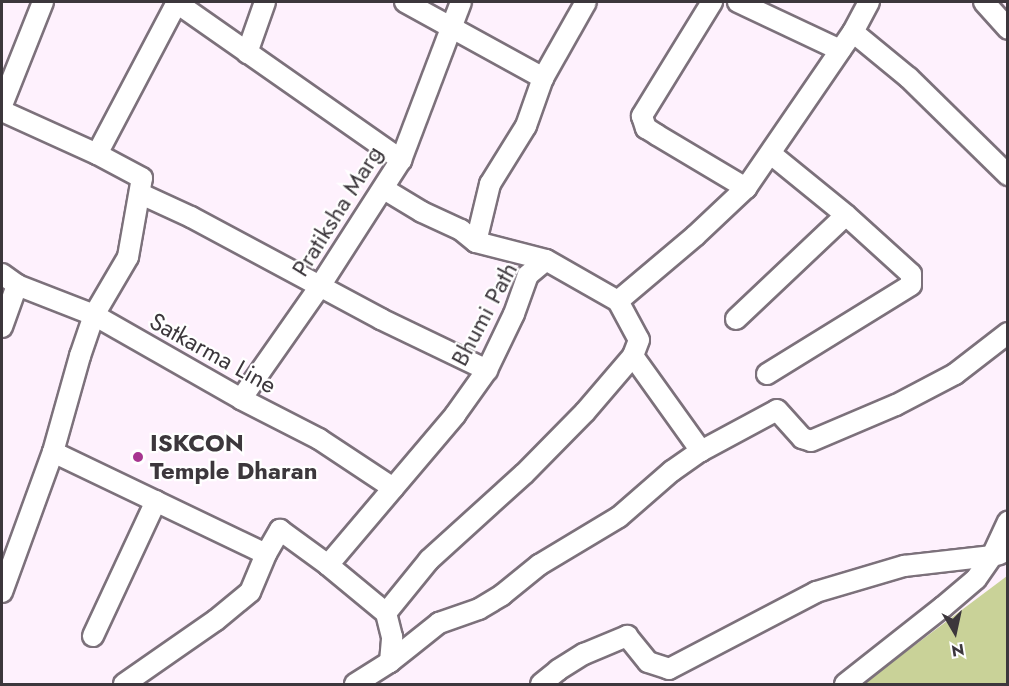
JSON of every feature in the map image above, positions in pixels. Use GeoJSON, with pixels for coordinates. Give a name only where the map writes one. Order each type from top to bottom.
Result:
{"type":"FeatureCollection","features":[{"type":"Feature","properties":{"kind":"street"},"geometry":{"type":"LineString","coordinates":[[2,105],[43,2]]}},
{"type":"Feature","properties":{"kind":"street"},"geometry":{"type":"LineString","coordinates":[[97,154],[177,2],[401,160]]}},
{"type":"Feature","properties":{"kind":"street"},"geometry":{"type":"LineString","coordinates":[[247,52],[265,2]]}},
{"type":"Feature","properties":{"kind":"street"},"geometry":{"type":"LineString","coordinates":[[405,2],[543,78]]}},
{"type":"Feature","properties":{"kind":"street","name":"Pratiksha Marg"},"geometry":{"type":"LineString","coordinates":[[241,399],[320,286],[401,160],[449,27],[461,2]]}},
{"type":"Feature","properties":{"kind":"street"},"geometry":{"type":"LineString","coordinates":[[476,242],[490,184],[526,126],[543,78],[586,2]]}},
{"type":"Feature","properties":{"kind":"street"},"geometry":{"type":"LineString","coordinates":[[712,2],[642,116],[646,128],[746,188]]}},
{"type":"Feature","properties":{"kind":"street"},"geometry":{"type":"LineString","coordinates":[[738,2],[840,50]]}},
{"type":"Feature","properties":{"kind":"street"},"geometry":{"type":"LineString","coordinates":[[386,613],[429,560],[524,474],[585,412],[633,356],[639,340],[618,301],[695,237],[746,188],[853,32],[869,2]]}},
{"type":"Feature","properties":{"kind":"street"},"geometry":{"type":"LineString","coordinates":[[984,2],[1008,29]]}},
{"type":"Feature","properties":{"kind":"street"},"geometry":{"type":"LineString","coordinates":[[853,32],[909,78],[1008,175]]}},
{"type":"Feature","properties":{"kind":"street"},"geometry":{"type":"LineString","coordinates":[[2,111],[97,154],[142,178],[141,194],[128,257],[94,315],[52,452],[2,592]]}},
{"type":"Feature","properties":{"kind":"street"},"geometry":{"type":"LineString","coordinates":[[767,374],[911,285],[910,274],[846,215],[771,154]]}},
{"type":"Feature","properties":{"kind":"street"},"geometry":{"type":"LineString","coordinates":[[384,189],[422,212],[461,230],[476,242],[546,260]]}},
{"type":"Feature","properties":{"kind":"street"},"geometry":{"type":"LineString","coordinates":[[141,194],[191,217],[320,286],[487,370]]}},
{"type":"Feature","properties":{"kind":"street"},"geometry":{"type":"LineString","coordinates":[[736,319],[846,215]]}},
{"type":"Feature","properties":{"kind":"street","name":"Bhumi Path"},"geometry":{"type":"LineString","coordinates":[[328,565],[455,415],[487,370],[514,314],[528,274],[546,260],[618,301]]}},
{"type":"Feature","properties":{"kind":"street"},"geometry":{"type":"LineString","coordinates":[[2,327],[9,280]]}},
{"type":"Feature","properties":{"kind":"street","name":"Satkarma Line"},"geometry":{"type":"LineString","coordinates":[[9,280],[94,315],[241,399],[319,439],[393,488]]}},
{"type":"Feature","properties":{"kind":"street"},"geometry":{"type":"LineString","coordinates":[[355,684],[390,662],[439,623],[478,609],[502,595],[539,565],[619,517],[672,471],[701,451],[777,410],[802,438],[811,441],[896,405],[955,374],[1008,333]]}},
{"type":"Feature","properties":{"kind":"street"},"geometry":{"type":"LineString","coordinates":[[633,356],[701,451]]}},
{"type":"Feature","properties":{"kind":"street"},"geometry":{"type":"LineString","coordinates":[[52,452],[266,554]]}},
{"type":"Feature","properties":{"kind":"street"},"geometry":{"type":"LineString","coordinates":[[93,636],[156,501]]}},
{"type":"Feature","properties":{"kind":"street"},"geometry":{"type":"LineString","coordinates":[[845,684],[976,579],[1000,554],[1008,522]]}},
{"type":"Feature","properties":{"kind":"street"},"geometry":{"type":"LineString","coordinates":[[123,684],[216,620],[250,592],[266,554],[280,530],[328,565],[386,613],[392,637],[390,662]]}},
{"type":"Feature","properties":{"kind":"street"},"geometry":{"type":"LineString","coordinates":[[541,684],[584,654],[627,636],[648,662],[669,669],[816,592],[904,566],[1000,554]]}},
{"type":"Feature","properties":{"kind":"green space"},"geometry":{"type":"Polygon","coordinates":[[[1007,576],[1007,684],[855,684],[911,648],[1007,576]]]}},
{"type":"Feature","properties":{"kind":"place","name":"ISKCON Temple Dharan"},"geometry":{"type":"Point","coordinates":[138,457]}}]}
